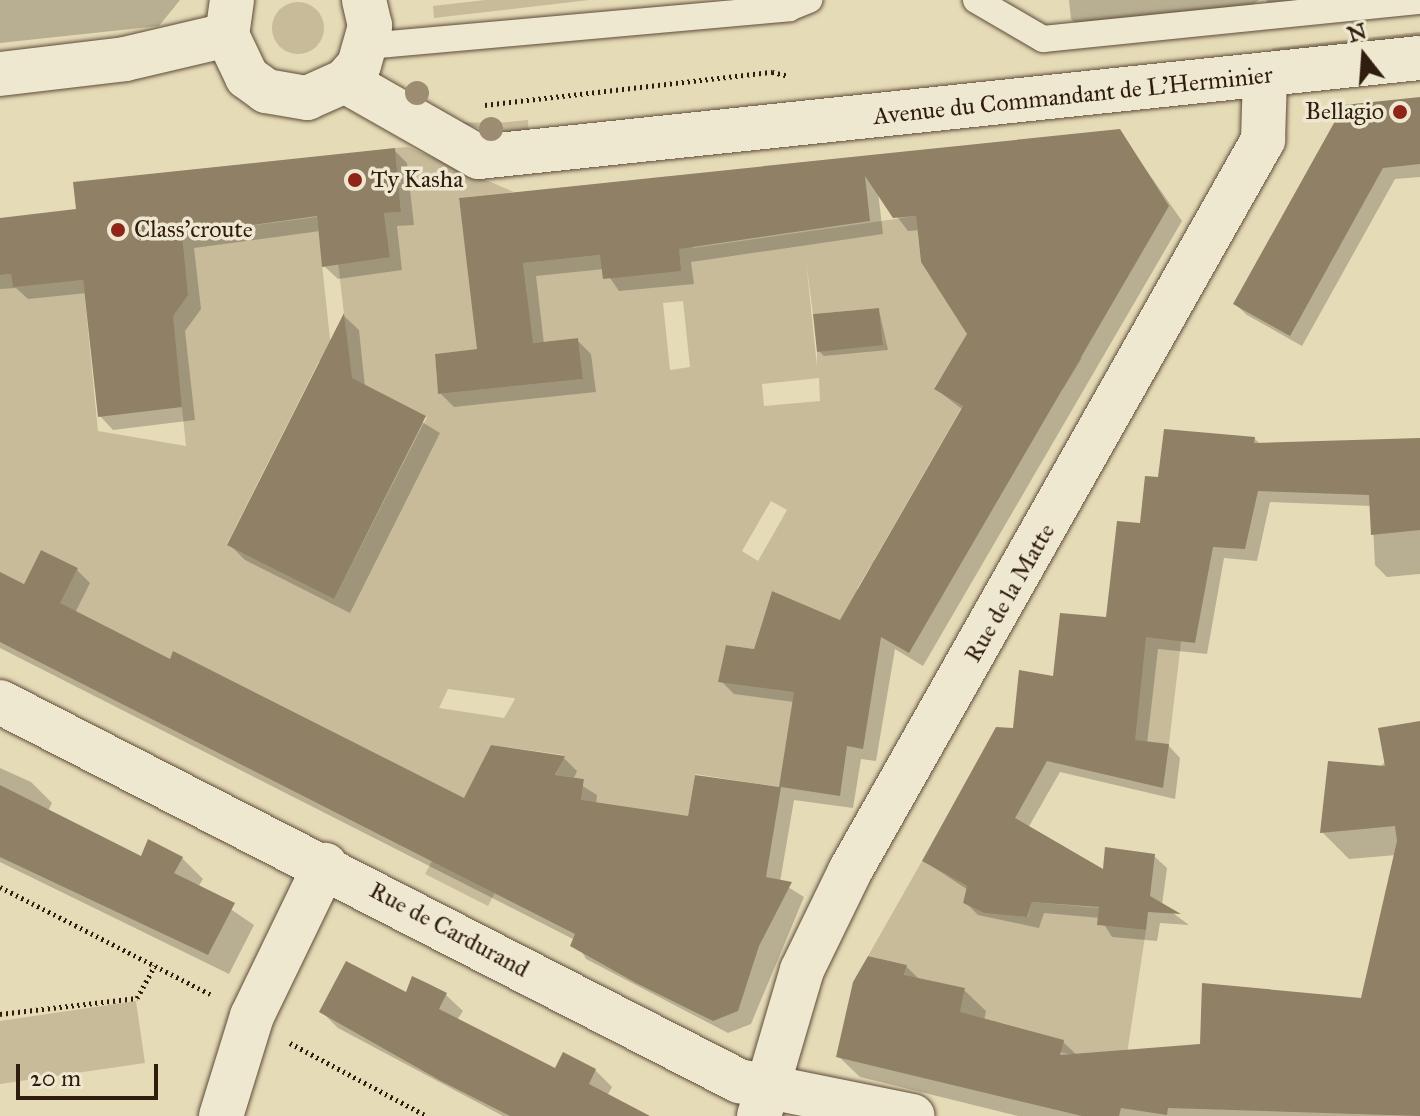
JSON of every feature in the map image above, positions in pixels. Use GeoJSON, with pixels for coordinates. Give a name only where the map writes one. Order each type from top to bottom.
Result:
{"type":"FeatureCollection","features":[{"type":"Feature","properties":{"kind":"street"},"geometry":{"type":"LineString","coordinates":[[0,74],[125,59],[230,18],[234,58],[266,91],[307,98],[356,64],[364,0]]}},
{"type":"Feature","properties":{"kind":"street","name":"Avenue du Commandant de L'Herminier"},"geometry":{"type":"LineString","coordinates":[[356,64],[479,157],[727,134],[1420,58]]}},
{"type":"Feature","properties":{"kind":"street","name":"Rue de la Matte"},"geometry":{"type":"LineString","coordinates":[[764,1101],[802,970],[850,871],[1263,140],[1265,75]]}},
{"type":"Feature","properties":{"kind":"street","name":"Rue de Cardurand"},"geometry":{"type":"LineString","coordinates":[[0,702],[325,865],[739,1081],[764,1101],[912,1116]]}},
{"type":"Feature","properties":{"kind":"street"},"geometry":{"type":"LineString","coordinates":[[221,1116],[252,1016],[325,865]]}},
{"type":"Feature","properties":{"kind":"lane"},"geometry":{"type":"LineString","coordinates":[[356,64],[789,8],[809,0]]}},
{"type":"Feature","properties":{"kind":"lane"},"geometry":{"type":"LineString","coordinates":[[976,0],[1043,39],[1420,1]]}},
{"type":"Feature","properties":{"kind":"path"},"geometry":{"type":"LineString","coordinates":[[0,1014],[137,998],[155,966]]}},
{"type":"Feature","properties":{"kind":"shaded area"},"geometry":{"type":"Polygon","coordinates":[[[485,0],[589,0],[434,18],[433,6],[485,0]]]}},
{"type":"Feature","properties":{"kind":"shaded area"},"geometry":{"type":"Polygon","coordinates":[[[298,2],[316,10],[324,28],[316,46],[298,54],[280,46],[272,28],[280,10],[298,2]]]}},
{"type":"Feature","properties":{"kind":"shaded area"},"geometry":{"type":"Polygon","coordinates":[[[1420,32],[1420,46],[1266,63],[1273,48],[1420,32]]]}},
{"type":"Feature","properties":{"kind":"shaded area"},"geometry":{"type":"Polygon","coordinates":[[[528,120],[529,142],[456,122],[498,123],[528,120]]]}},
{"type":"Feature","properties":{"kind":"shaded area"},"geometry":{"type":"Polygon","coordinates":[[[408,147],[514,192],[459,198],[472,301],[527,294],[523,263],[600,255],[651,178],[686,175],[693,248],[916,216],[921,262],[967,333],[1002,311],[1082,358],[1063,389],[1011,359],[993,389],[949,364],[934,388],[963,405],[874,560],[889,575],[871,565],[857,589],[875,600],[842,621],[772,591],[754,649],[726,645],[719,681],[801,664],[779,787],[695,774],[688,816],[523,839],[488,906],[425,874],[432,861],[493,813],[173,652],[170,659],[57,608],[78,568],[41,550],[24,584],[0,573],[0,275],[11,274],[13,286],[83,280],[98,431],[186,446],[164,237],[317,217],[330,339],[348,348],[333,220],[390,257],[384,213],[401,212],[395,148],[408,147]],[[806,261],[817,366],[817,352],[883,344],[879,308],[813,314],[806,261]],[[683,301],[663,303],[670,370],[690,367],[683,301]],[[578,338],[435,354],[438,394],[583,379],[578,338]],[[319,361],[227,544],[334,599],[427,417],[319,361]],[[819,378],[762,384],[764,406],[820,401],[819,378]],[[771,501],[742,551],[758,561],[787,510],[771,501]],[[448,689],[439,708],[504,718],[514,698],[448,689]],[[491,745],[483,761],[546,793],[581,800],[584,779],[556,775],[564,755],[491,745]]]}},
{"type":"Feature","properties":{"kind":"shaded area"},"geometry":{"type":"Polygon","coordinates":[[[1132,620],[1183,625],[1169,744],[1074,735],[1132,620]]]}},
{"type":"Feature","properties":{"kind":"shaded area"},"geometry":{"type":"Polygon","coordinates":[[[922,861],[967,886],[963,903],[984,913],[1028,917],[1032,902],[1099,908],[1098,925],[1146,930],[1125,1067],[1060,1052],[1063,1040],[1002,1023],[955,1034],[965,988],[944,984],[900,992],[907,965],[868,956],[922,861]]]}},
{"type":"Feature","properties":{"kind":"shaded area"},"geometry":{"type":"Polygon","coordinates":[[[136,1001],[145,1063],[0,1084],[0,1021],[136,1001]]]}},
{"type":"Feature","properties":{"kind":"building"},"geometry":{"type":"Polygon","coordinates":[[[1420,97],[1420,164],[1383,168],[1290,336],[1233,304],[1344,105],[1420,97]]]}},
{"type":"Feature","properties":{"kind":"building"},"geometry":{"type":"Polygon","coordinates":[[[1120,129],[1169,206],[909,653],[881,637],[863,749],[847,746],[840,796],[781,787],[766,877],[792,882],[759,946],[738,1011],[713,1021],[636,983],[570,946],[575,934],[0,642],[0,572],[24,584],[41,550],[78,568],[60,603],[170,659],[173,651],[464,798],[491,745],[565,756],[555,775],[584,779],[581,800],[688,816],[695,775],[779,787],[794,692],[718,682],[726,645],[754,649],[772,591],[840,620],[963,406],[934,389],[967,334],[921,262],[916,216],[893,218],[865,176],[870,221],[679,249],[681,271],[603,279],[600,255],[523,263],[533,343],[578,338],[583,379],[438,394],[435,354],[477,349],[459,198],[1120,129]]]}},
{"type":"Feature","properties":{"kind":"building"},"geometry":{"type":"Polygon","coordinates":[[[395,148],[401,212],[384,213],[390,257],[322,267],[317,216],[182,235],[188,295],[173,316],[182,407],[98,417],[83,280],[13,287],[11,274],[0,275],[0,218],[76,209],[73,182],[395,148]]]}},
{"type":"Feature","properties":{"kind":"building"},"geometry":{"type":"Polygon","coordinates":[[[879,308],[883,345],[817,352],[813,314],[879,308]]]}},
{"type":"Feature","properties":{"kind":"building"},"geometry":{"type":"Polygon","coordinates":[[[344,313],[352,378],[426,416],[334,599],[227,545],[344,313]]]}},
{"type":"Feature","properties":{"kind":"building"},"geometry":{"type":"Polygon","coordinates":[[[1164,429],[1255,437],[1254,443],[1420,438],[1420,530],[1371,535],[1369,495],[1258,491],[1245,549],[1213,547],[1195,643],[1146,637],[1135,740],[1169,744],[1163,788],[1047,761],[1015,818],[1103,869],[1105,847],[1155,854],[1150,896],[1181,914],[1148,912],[1146,930],[1097,925],[1099,907],[1032,902],[1027,917],[984,913],[963,903],[967,886],[922,861],[996,727],[1013,728],[1019,670],[1053,676],[1060,613],[1106,617],[1117,521],[1140,523],[1145,476],[1158,477],[1164,429]]]}},
{"type":"Feature","properties":{"kind":"building"},"geometry":{"type":"Polygon","coordinates":[[[1420,721],[1420,1116],[1168,1108],[1167,1115],[1121,1108],[1119,1116],[1082,1116],[836,1057],[853,982],[868,956],[907,965],[904,975],[965,988],[960,1012],[1064,1040],[1060,1055],[1200,1044],[1202,983],[1361,998],[1397,841],[1395,826],[1320,833],[1328,761],[1385,766],[1378,728],[1420,721]]]}},
{"type":"Feature","properties":{"kind":"building"},"geometry":{"type":"Polygon","coordinates":[[[0,785],[141,856],[148,839],[183,857],[174,873],[235,903],[208,955],[0,857],[0,785]]]}},
{"type":"Feature","properties":{"kind":"building"},"geometry":{"type":"Polygon","coordinates":[[[346,961],[406,992],[412,976],[447,993],[439,1009],[555,1068],[563,1052],[596,1069],[589,1084],[650,1116],[510,1116],[441,1081],[319,1012],[346,961]]]}},
{"type":"Feature","properties":{"kind":"place","name":"Bellagio"},"geometry":{"type":"Point","coordinates":[1400,112]}},
{"type":"Feature","properties":{"kind":"place","name":"Ty Kasha"},"geometry":{"type":"Point","coordinates":[355,180]}},
{"type":"Feature","properties":{"kind":"place","name":"Class'croute"},"geometry":{"type":"Point","coordinates":[118,230]}}]}
